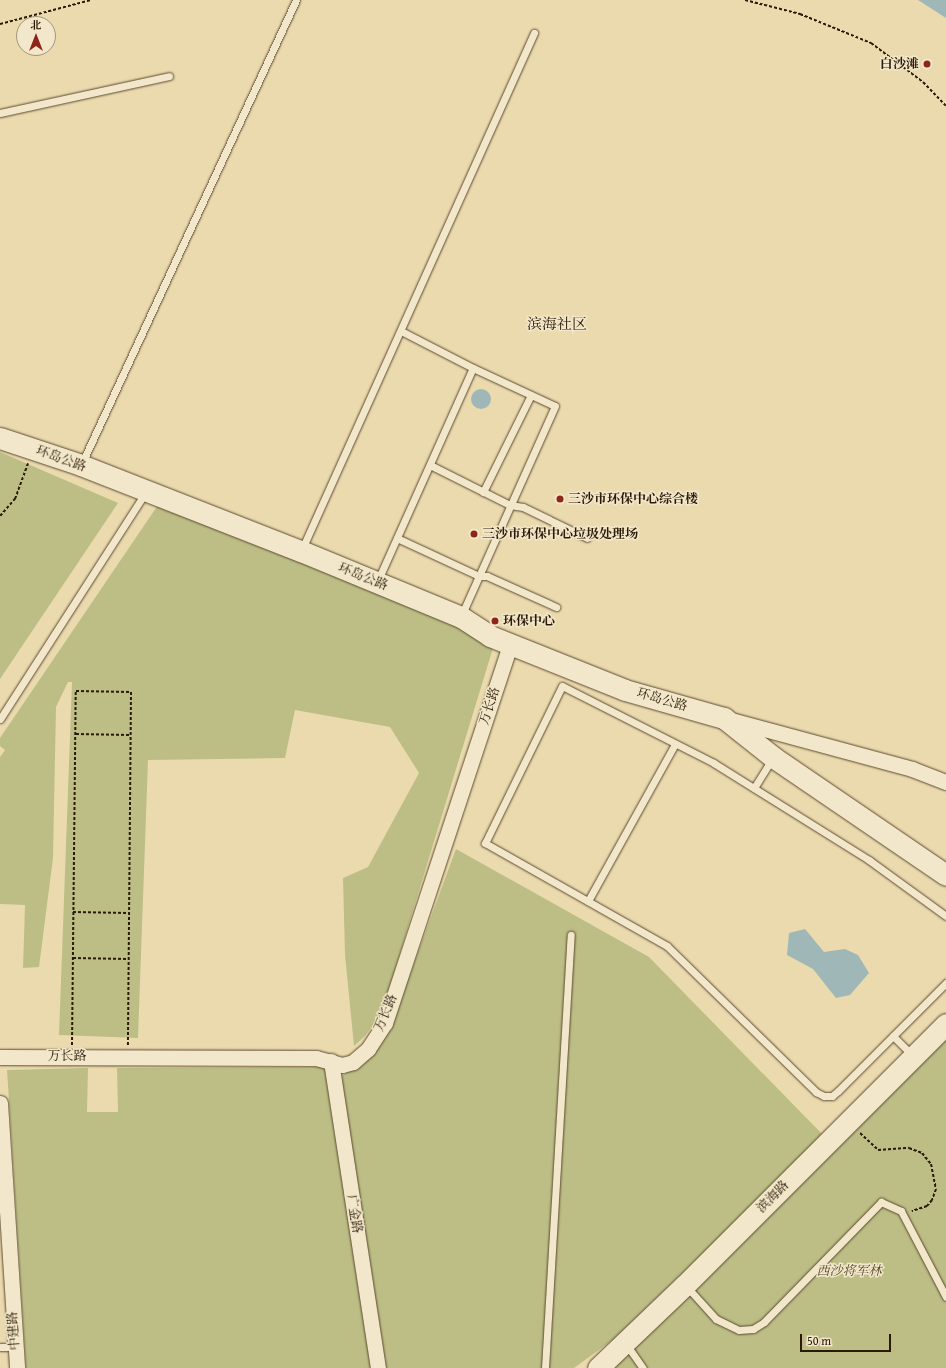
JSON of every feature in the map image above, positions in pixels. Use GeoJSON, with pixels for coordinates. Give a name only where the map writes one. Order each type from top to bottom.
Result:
{"type":"FeatureCollection","features":[{"type":"Feature","properties":{"kind":"street","name":"环岛公路"},"geometry":{"type":"LineString","coordinates":[[0,438],[81,465],[146,492],[301,551],[461,617],[490,636],[511,643],[625,690],[724,718]]}},
{"type":"Feature","properties":{"kind":"street","name":"万长路"},"geometry":{"type":"LineString","coordinates":[[0,1057],[71,1056],[316,1058],[342,1065],[354,1062],[368,1049],[384,1023],[511,643]]}},
{"type":"Feature","properties":{"kind":"street"},"geometry":{"type":"LineString","coordinates":[[724,718],[773,758],[946,875]]}},
{"type":"Feature","properties":{"kind":"street"},"geometry":{"type":"LineString","coordinates":[[724,718],[912,769],[946,782]]}},
{"type":"Feature","properties":{"kind":"street","name":"滨海路"},"geometry":{"type":"LineString","coordinates":[[598,1368],[685,1285],[946,1024]]}},
{"type":"Feature","properties":{"kind":"street","name":"广金路"},"geometry":{"type":"LineString","coordinates":[[331,1061],[378,1368]]}},
{"type":"Feature","properties":{"kind":"street","name":"中建路"},"geometry":{"type":"LineString","coordinates":[[0,1103],[7,1347],[17,1368]]}},
{"type":"Feature","properties":{"kind":"lane"},"geometry":{"type":"LineString","coordinates":[[81,465],[296,0]]}},
{"type":"Feature","properties":{"kind":"lane"},"geometry":{"type":"LineString","coordinates":[[301,551],[534,33]]}},
{"type":"Feature","properties":{"kind":"lane"},"geometry":{"type":"LineString","coordinates":[[0,113],[169,76]]}},
{"type":"Feature","properties":{"kind":"lane"},"geometry":{"type":"LineString","coordinates":[[401,331],[473,368],[555,406],[461,617]]}},
{"type":"Feature","properties":{"kind":"lane"},"geometry":{"type":"LineString","coordinates":[[377,582],[473,368]]}},
{"type":"Feature","properties":{"kind":"lane"},"geometry":{"type":"LineString","coordinates":[[483,492],[531,395]]}},
{"type":"Feature","properties":{"kind":"lane"},"geometry":{"type":"LineString","coordinates":[[430,465],[510,505],[522,507],[587,538]]}},
{"type":"Feature","properties":{"kind":"lane"},"geometry":{"type":"LineString","coordinates":[[0,719],[146,492]]}},
{"type":"Feature","properties":{"kind":"lane"},"geometry":{"type":"LineString","coordinates":[[397,538],[479,576],[487,576],[556,607]]}},
{"type":"Feature","properties":{"kind":"lane"},"geometry":{"type":"LineString","coordinates":[[946,916],[869,860],[714,763],[562,686],[485,843],[667,946],[816,1092],[832,1096],[946,983]]}},
{"type":"Feature","properties":{"kind":"lane"},"geometry":{"type":"LineString","coordinates":[[588,901],[675,744]]}},
{"type":"Feature","properties":{"kind":"lane"},"geometry":{"type":"LineString","coordinates":[[754,788],[773,758]]}},
{"type":"Feature","properties":{"kind":"lane"},"geometry":{"type":"LineString","coordinates":[[545,1368],[571,935]]}},
{"type":"Feature","properties":{"kind":"lane"},"geometry":{"type":"LineString","coordinates":[[893,1036],[914,1057]]}},
{"type":"Feature","properties":{"kind":"lane"},"geometry":{"type":"LineString","coordinates":[[685,1285],[716,1319],[739,1330],[753,1329],[764,1322],[881,1202],[901,1211],[946,1297]]}},
{"type":"Feature","properties":{"kind":"lane"},"geometry":{"type":"LineString","coordinates":[[625,1342],[643,1368]]}},
{"type":"Feature","properties":{"kind":"path"},"geometry":{"type":"LineString","coordinates":[[0,24],[91,0]]}},
{"type":"Feature","properties":{"kind":"path"},"geometry":{"type":"LineString","coordinates":[[745,0],[800,14],[871,42],[923,82],[946,106]]}},
{"type":"Feature","properties":{"kind":"path"},"geometry":{"type":"LineString","coordinates":[[0,516],[15,499],[33,449]]}},
{"type":"Feature","properties":{"kind":"path"},"geometry":{"type":"LineString","coordinates":[[71,1056],[76,691],[131,692],[128,1057]]}},
{"type":"Feature","properties":{"kind":"path"},"geometry":{"type":"LineString","coordinates":[[76,734],[131,735]]}},
{"type":"Feature","properties":{"kind":"path"},"geometry":{"type":"LineString","coordinates":[[73,912],[128,913]]}},
{"type":"Feature","properties":{"kind":"path"},"geometry":{"type":"LineString","coordinates":[[73,958],[128,959]]}},
{"type":"Feature","properties":{"kind":"path"},"geometry":{"type":"LineString","coordinates":[[849,1121],[878,1150],[909,1148],[922,1153],[931,1164],[936,1189],[932,1200],[928,1206],[918,1211],[901,1211]]}},
{"type":"Feature","properties":{"kind":"green space"},"geometry":{"type":"Polygon","coordinates":[[[0,452],[118,503],[0,679],[0,452]]]}},
{"type":"Feature","properties":{"kind":"green space"},"geometry":{"type":"Polygon","coordinates":[[[160,502],[490,636],[493,648],[382,1012],[365,1036],[354,1046],[345,955],[343,878],[368,867],[419,773],[390,727],[295,710],[285,758],[148,760],[138,1038],[59,1035],[72,682],[68,682],[56,707],[53,858],[39,967],[23,968],[25,905],[0,904],[0,757],[5,750],[0,746],[0,738],[160,502]]]}},
{"type":"Feature","properties":{"kind":"green space"},"geometry":{"type":"Polygon","coordinates":[[[456,849],[649,957],[824,1136],[614,1339],[574,1368],[26,1368],[7,1070],[88,1068],[87,1112],[118,1112],[117,1068],[320,1067],[342,1076],[367,1059],[392,1023],[456,849]]]}},
{"type":"Feature","properties":{"kind":"green space","name":"西沙将军林"},"geometry":{"type":"Polygon","coordinates":[[[946,1036],[946,1368],[614,1368],[946,1036]]]}},
{"type":"Feature","properties":{"kind":"water"},"geometry":{"type":"Polygon","coordinates":[[[918,0],[946,0],[946,18],[918,0]]]}},
{"type":"Feature","properties":{"kind":"water"},"geometry":{"type":"Polygon","coordinates":[[[481,389],[488,392],[491,399],[488,406],[481,409],[474,406],[471,399],[474,392],[481,389]]]}},
{"type":"Feature","properties":{"kind":"water"},"geometry":{"type":"Polygon","coordinates":[[[805,929],[824,952],[845,949],[858,955],[869,973],[850,995],[836,998],[813,969],[787,955],[789,933],[805,929]]]}},
{"type":"Feature","properties":{"kind":"place","name":"白沙滩"},"geometry":{"type":"Point","coordinates":[927,64]}},
{"type":"Feature","properties":{"kind":"place","name":"三沙市环保中心综合楼"},"geometry":{"type":"Point","coordinates":[560,499]}},
{"type":"Feature","properties":{"kind":"place","name":"三沙市环保中心垃圾处理场"},"geometry":{"type":"Point","coordinates":[474,534]}},
{"type":"Feature","properties":{"kind":"place","name":"环保中心"},"geometry":{"type":"Point","coordinates":[495,621]}},
{"type":"Feature","properties":{"kind":"district","name":"滨海社区"},"geometry":{"type":"Point","coordinates":[557,324]}}]}
